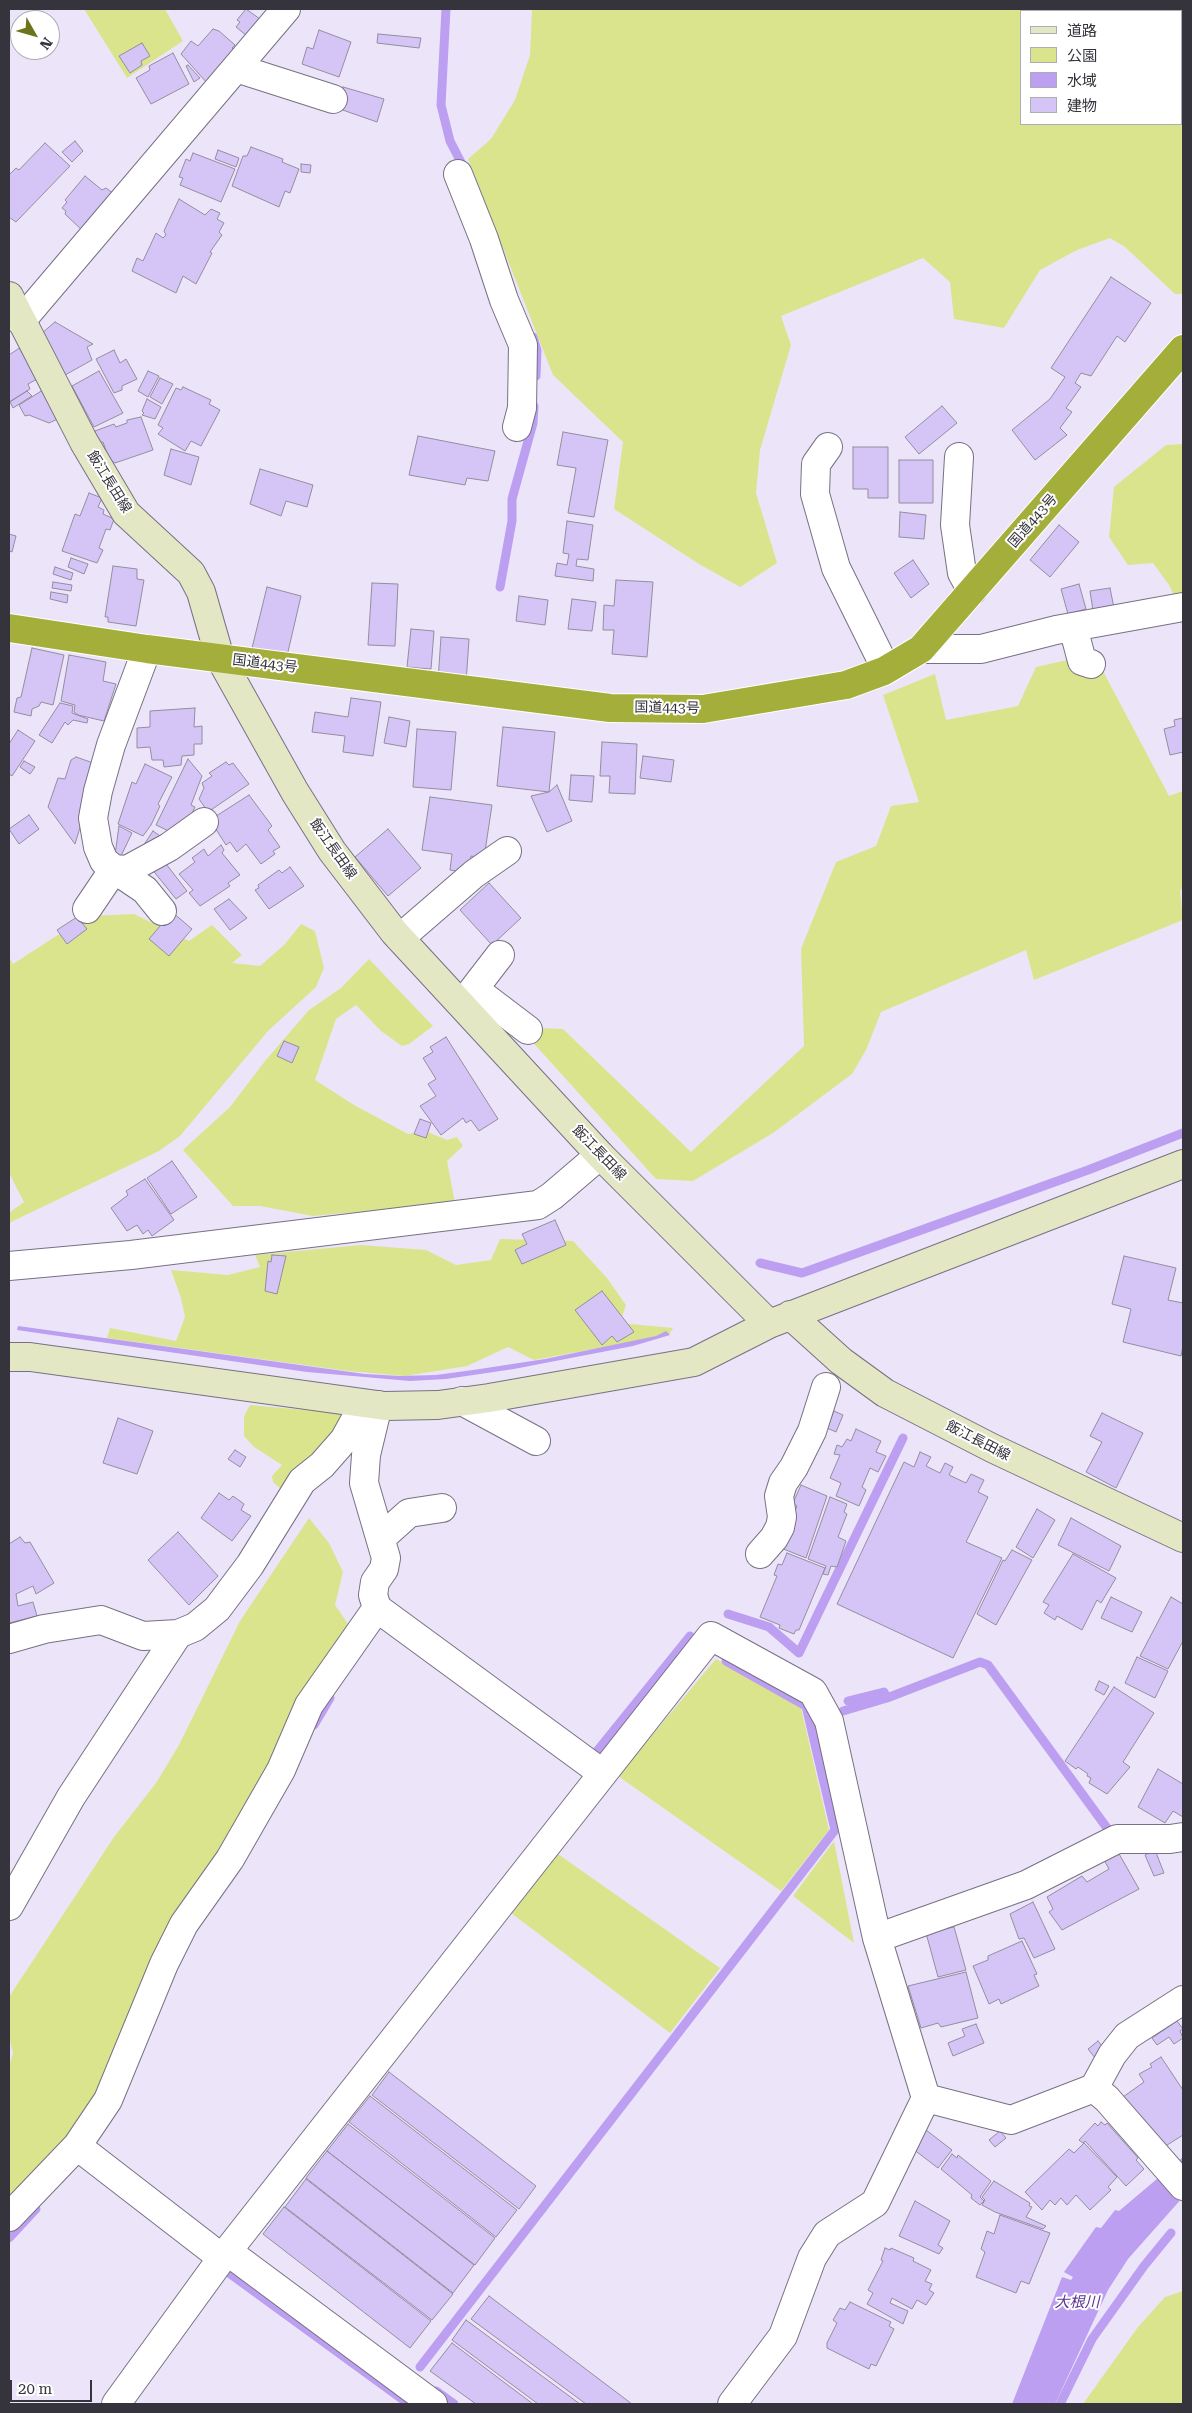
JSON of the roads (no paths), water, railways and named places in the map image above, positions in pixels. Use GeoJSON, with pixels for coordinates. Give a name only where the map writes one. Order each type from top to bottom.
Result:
{"type":"FeatureCollection","features":[{"type":"Feature","properties":{"kind":"highway","name":"国道443号"},"geometry":{"type":"LineString","coordinates":[[9,628],[220,658],[610,708],[703,709],[768,700],[846,685],[886,669],[921,649],[1183,349]]}},
{"type":"Feature","properties":{"kind":"main road","name":"飯江長田線"},"geometry":{"type":"LineString","coordinates":[[9,296],[84,442],[126,513],[191,573],[201,592],[220,658],[294,792],[332,852],[400,938],[468,997],[600,1155],[780,1320],[885,1393],[992,1448],[1183,1538]]}},
{"type":"Feature","properties":{"kind":"main road"},"geometry":{"type":"LineString","coordinates":[[9,1357],[30,1357],[371,1404],[438,1405],[462,1402],[694,1362],[780,1320],[1183,1164]]}},
{"type":"Feature","properties":{"kind":"street"},"geometry":{"type":"LineString","coordinates":[[21,321],[286,9]]}},
{"type":"Feature","properties":{"kind":"street"},"geometry":{"type":"LineString","coordinates":[[236,68],[334,99]]}},
{"type":"Feature","properties":{"kind":"street"},"geometry":{"type":"LineString","coordinates":[[458,174],[484,239],[504,300],[523,345],[522,408],[517,427]]}},
{"type":"Feature","properties":{"kind":"street"},"geometry":{"type":"LineString","coordinates":[[828,447],[816,464],[815,494],[836,568],[886,669]]}},
{"type":"Feature","properties":{"kind":"street"},"geometry":{"type":"LineString","coordinates":[[959,457],[955,525],[962,573],[972,591]]}},
{"type":"Feature","properties":{"kind":"street"},"geometry":{"type":"LineString","coordinates":[[921,649],[981,649],[1073,627],[1183,607]]}},
{"type":"Feature","properties":{"kind":"street"},"geometry":{"type":"LineString","coordinates":[[1073,627],[1082,661],[1091,664]]}},
{"type":"Feature","properties":{"kind":"street"},"geometry":{"type":"LineString","coordinates":[[147,648],[111,745],[98,790],[93,818],[98,847],[104,862],[145,890],[162,911]]}},
{"type":"Feature","properties":{"kind":"street"},"geometry":{"type":"LineString","coordinates":[[114,869],[127,870],[169,847],[204,822]]}},
{"type":"Feature","properties":{"kind":"street"},"geometry":{"type":"LineString","coordinates":[[400,938],[474,874],[507,851]]}},
{"type":"Feature","properties":{"kind":"street"},"geometry":{"type":"LineString","coordinates":[[87,909],[114,869]]}},
{"type":"Feature","properties":{"kind":"street"},"geometry":{"type":"LineString","coordinates":[[500,955],[468,997],[528,1030]]}},
{"type":"Feature","properties":{"kind":"street"},"geometry":{"type":"LineString","coordinates":[[9,1266],[130,1255],[538,1205],[552,1196],[600,1155]]}},
{"type":"Feature","properties":{"kind":"street"},"geometry":{"type":"LineString","coordinates":[[760,1554],[780,1527],[782,1517],[779,1496],[782,1483],[794,1467],[812,1431],[826,1387]]}},
{"type":"Feature","properties":{"kind":"street"},"geometry":{"type":"LineString","coordinates":[[462,1402],[536,1441]]}},
{"type":"Feature","properties":{"kind":"street"},"geometry":{"type":"LineString","coordinates":[[371,1404],[364,1483],[386,1558],[384,1569],[375,1582],[373,1594],[377,1608],[602,1772]]}},
{"type":"Feature","properties":{"kind":"street"},"geometry":{"type":"LineString","coordinates":[[9,1639],[44,1629],[101,1620],[143,1636],[178,1634],[195,1627],[217,1609],[250,1565],[302,1480],[322,1465],[371,1404]]}},
{"type":"Feature","properties":{"kind":"street"},"geometry":{"type":"LineString","coordinates":[[381,1538],[409,1513],[442,1508]]}},
{"type":"Feature","properties":{"kind":"street"},"geometry":{"type":"LineString","coordinates":[[9,2217],[77,2146],[108,2100],[164,1964],[184,1924],[230,1859],[281,1770],[309,1705],[377,1608]]}},
{"type":"Feature","properties":{"kind":"street"},"geometry":{"type":"LineString","coordinates":[[116,2404],[224,2255],[714,1627],[813,1692],[828,1721],[877,1938],[926,2098],[875,2203],[827,2234],[812,2258],[783,2336],[732,2404]]}},
{"type":"Feature","properties":{"kind":"street"},"geometry":{"type":"LineString","coordinates":[[9,1906],[71,1797],[178,1634]]}},
{"type":"Feature","properties":{"kind":"street"},"geometry":{"type":"LineString","coordinates":[[877,1938],[1026,1885],[1117,1839],[1170,1839],[1183,1837]]}},
{"type":"Feature","properties":{"kind":"street"},"geometry":{"type":"LineString","coordinates":[[926,2098],[1011,2120],[1094,2088],[1112,2055],[1127,2036],[1182,2001]]}},
{"type":"Feature","properties":{"kind":"street"},"geometry":{"type":"LineString","coordinates":[[1094,2088],[1107,2098],[1183,2186]]}},
{"type":"Feature","properties":{"kind":"street"},"geometry":{"type":"LineString","coordinates":[[77,2146],[224,2255],[433,2404]]}},
{"type":"Feature","properties":{"kind":"water"},"geometry":{"type":"Polygon","coordinates":[[[18,1326],[365,1374],[400,1376],[436,1375],[473,1370],[545,1359],[656,1336],[666,1331],[670,1335],[633,1346],[514,1369],[446,1379],[410,1381],[307,1372],[17,1330],[18,1326]]]}},
{"type":"Feature","properties":{"kind":"water","name":"大根川"},"geometry":{"type":"Polygon","coordinates":[[[1183,2157],[1183,2197],[1128,2259],[1108,2290],[1055,2404],[1012,2404],[1062,2277],[1071,2280],[1073,2277],[1064,2272],[1096,2227],[1101,2228],[1115,2210],[1119,2211],[1183,2157]]]}},
{"type":"Feature","properties":{"kind":"waterway"},"geometry":{"type":"LineString","coordinates":[[446,9],[441,105],[450,141],[465,170]]}},
{"type":"Feature","properties":{"kind":"waterway"},"geometry":{"type":"LineString","coordinates":[[533,337],[537,350],[536,376]]}},
{"type":"Feature","properties":{"kind":"waterway"},"geometry":{"type":"LineString","coordinates":[[500,587],[512,521],[512,499],[533,423],[534,406]]}},
{"type":"Feature","properties":{"kind":"waterway"},"geometry":{"type":"LineString","coordinates":[[760,1263],[802,1273],[1088,1170],[1183,1133]]}},
{"type":"Feature","properties":{"kind":"waterway"},"geometry":{"type":"LineString","coordinates":[[728,1614],[769,1627],[799,1653],[903,1438]]}},
{"type":"Feature","properties":{"kind":"waterway"},"geometry":{"type":"LineString","coordinates":[[593,1756],[690,1636]]}},
{"type":"Feature","properties":{"kind":"waterway"},"geometry":{"type":"LineString","coordinates":[[420,2367],[835,1830],[806,1706],[726,1661]]}},
{"type":"Feature","properties":{"kind":"waterway"},"geometry":{"type":"LineString","coordinates":[[843,1711],[887,1698],[980,1662],[988,1665],[1107,1828]]}},
{"type":"Feature","properties":{"kind":"waterway"},"geometry":{"type":"LineString","coordinates":[[848,1701],[884,1692],[887,1698]]}},
{"type":"Feature","properties":{"kind":"waterway"},"geometry":{"type":"LineString","coordinates":[[314,1725],[330,1698]]}},
{"type":"Feature","properties":{"kind":"waterway"},"geometry":{"type":"LineString","coordinates":[[9,2238],[36,2209]]}},
{"type":"Feature","properties":{"kind":"waterway"},"geometry":{"type":"LineString","coordinates":[[1060,2404],[1092,2339],[1144,2266],[1171,2233]]}},
{"type":"Feature","properties":{"kind":"waterway"},"geometry":{"type":"LineString","coordinates":[[225,2270],[409,2404]]}},
{"type":"Feature","properties":{"kind":"waterway"},"geometry":{"type":"LineString","coordinates":[[436,2391],[454,2404]]}}]}
